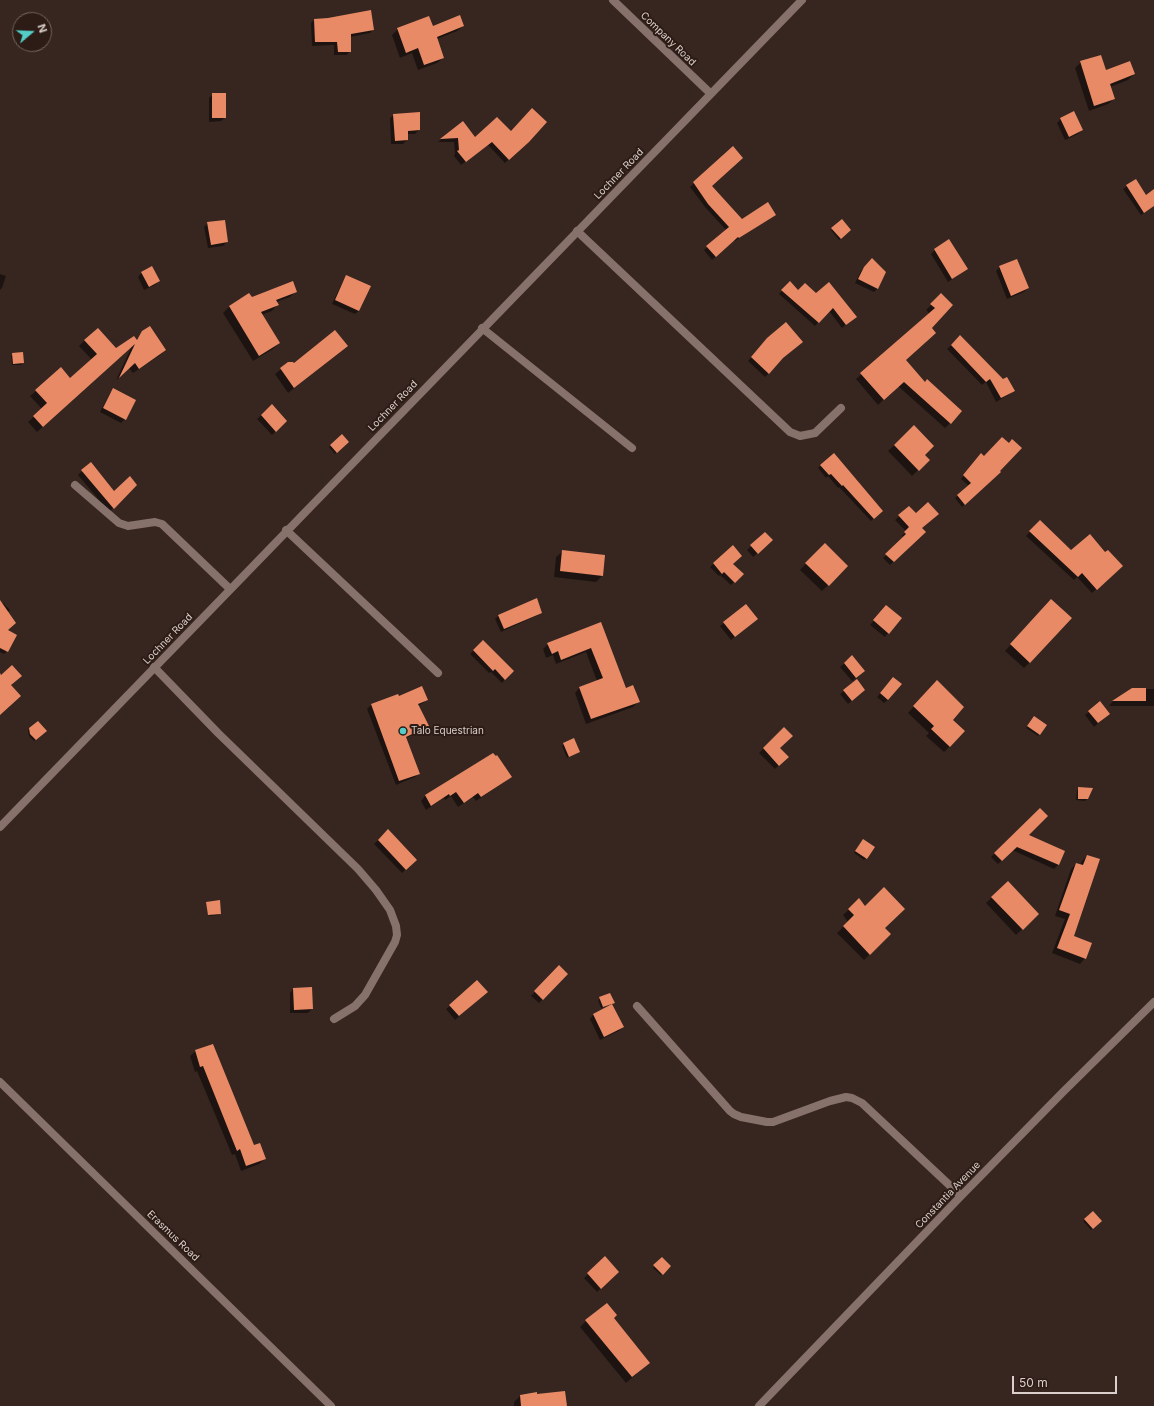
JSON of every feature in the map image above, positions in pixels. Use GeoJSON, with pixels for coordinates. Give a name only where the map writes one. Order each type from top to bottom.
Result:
{"type":"FeatureCollection","features":[{"type":"Feature","properties":{"kind":"street","name":"Company Road"},"geometry":{"type":"LineString","coordinates":[[613,0],[710,93]]}},
{"type":"Feature","properties":{"kind":"street","name":"Lochner Road"},"geometry":{"type":"LineString","coordinates":[[0,827],[286,530],[802,0]]}},
{"type":"Feature","properties":{"kind":"street"},"geometry":{"type":"LineString","coordinates":[[577,231],[790,432],[800,436],[815,433],[841,408]]}},
{"type":"Feature","properties":{"kind":"street"},"geometry":{"type":"LineString","coordinates":[[482,328],[632,448]]}},
{"type":"Feature","properties":{"kind":"street"},"geometry":{"type":"LineString","coordinates":[[75,485],[119,522],[128,526],[155,522],[162,524],[230,589]]}},
{"type":"Feature","properties":{"kind":"street"},"geometry":{"type":"LineString","coordinates":[[286,530],[438,673]]}},
{"type":"Feature","properties":{"kind":"street"},"geometry":{"type":"LineString","coordinates":[[154,667],[218,733],[358,869],[376,890],[390,910],[396,926],[397,935],[395,942],[365,995],[355,1006],[334,1019]]}},
{"type":"Feature","properties":{"kind":"street","name":"Constantia Avenue"},"geometry":{"type":"LineString","coordinates":[[759,1406],[961,1196],[1154,1002]]}},
{"type":"Feature","properties":{"kind":"street"},"geometry":{"type":"LineString","coordinates":[[638,1006],[734,1114],[741,1117],[773,1122],[830,1100],[846,1097],[852,1098],[862,1102],[961,1196]]}},
{"type":"Feature","properties":{"kind":"street","name":"Erasmus Road"},"geometry":{"type":"LineString","coordinates":[[0,1082],[331,1406]]}},
{"type":"Feature","properties":{"kind":"building"},"geometry":{"type":"Polygon","coordinates":[[[371,10],[374,30],[351,34],[351,52],[338,52],[337,42],[315,42],[314,19],[371,10]]]}},
{"type":"Feature","properties":{"kind":"building"},"geometry":{"type":"Polygon","coordinates":[[[460,15],[464,26],[437,37],[444,58],[424,65],[418,48],[406,53],[397,28],[429,16],[433,26],[460,15]]]}},
{"type":"Feature","properties":{"kind":"building"},"geometry":{"type":"Polygon","coordinates":[[[1101,55],[1106,70],[1130,61],[1135,74],[1110,84],[1115,99],[1094,106],[1080,61],[1101,55]]]}},
{"type":"Feature","properties":{"kind":"building"},"geometry":{"type":"Polygon","coordinates":[[[212,93],[226,93],[226,118],[212,118],[212,93]]]}},
{"type":"Feature","properties":{"kind":"building"},"geometry":{"type":"Polygon","coordinates":[[[532,108],[547,122],[529,142],[509,160],[492,142],[466,162],[457,151],[459,150],[458,138],[440,139],[463,121],[475,137],[497,117],[511,131],[532,108]]]}},
{"type":"Feature","properties":{"kind":"building"},"geometry":{"type":"Polygon","coordinates":[[[1074,111],[1083,130],[1069,137],[1060,118],[1074,111]]]}},
{"type":"Feature","properties":{"kind":"building"},"geometry":{"type":"Polygon","coordinates":[[[420,112],[420,130],[408,131],[408,140],[395,141],[393,114],[420,112]]]}},
{"type":"Feature","properties":{"kind":"building"},"geometry":{"type":"Polygon","coordinates":[[[733,146],[743,158],[712,186],[742,219],[768,202],[776,215],[739,238],[738,237],[716,257],[706,246],[729,227],[708,204],[693,182],[733,146]]]}},
{"type":"Feature","properties":{"kind":"building"},"geometry":{"type":"Polygon","coordinates":[[[1136,179],[1146,195],[1154,189],[1154,206],[1144,213],[1126,185],[1136,179]]]}},
{"type":"Feature","properties":{"kind":"building"},"geometry":{"type":"Polygon","coordinates":[[[842,219],[851,230],[841,239],[831,228],[842,219]]]}},
{"type":"Feature","properties":{"kind":"building"},"geometry":{"type":"Polygon","coordinates":[[[225,220],[228,242],[211,245],[207,222],[225,220]]]}},
{"type":"Feature","properties":{"kind":"building"},"geometry":{"type":"Polygon","coordinates":[[[949,239],[968,269],[952,279],[934,249],[949,239]]]}},
{"type":"Feature","properties":{"kind":"building"},"geometry":{"type":"Polygon","coordinates":[[[872,258],[886,272],[878,289],[858,279],[864,267],[872,258]]]}},
{"type":"Feature","properties":{"kind":"building"},"geometry":{"type":"Polygon","coordinates":[[[1017,259],[1029,288],[1011,296],[999,266],[1017,259]]]}},
{"type":"Feature","properties":{"kind":"building"},"geometry":{"type":"Polygon","coordinates":[[[152,266],[160,281],[149,287],[141,272],[152,266]]]}},
{"type":"Feature","properties":{"kind":"building"},"geometry":{"type":"Polygon","coordinates":[[[346,275],[371,286],[359,311],[335,300],[346,275]]]}},
{"type":"Feature","properties":{"kind":"building"},"geometry":{"type":"Polygon","coordinates":[[[293,281],[297,292],[276,300],[279,305],[261,312],[280,343],[259,356],[229,306],[249,293],[252,297],[293,281]]]}},
{"type":"Feature","properties":{"kind":"building"},"geometry":{"type":"Polygon","coordinates":[[[790,281],[798,290],[805,283],[816,293],[829,282],[857,317],[846,325],[833,308],[819,323],[781,290],[790,281]]]}},
{"type":"Feature","properties":{"kind":"building"},"geometry":{"type":"Polygon","coordinates":[[[941,293],[953,305],[932,328],[936,333],[906,360],[925,382],[927,379],[962,411],[951,424],[904,382],[884,400],[860,373],[935,308],[930,304],[941,293]]]}},
{"type":"Feature","properties":{"kind":"building"},"geometry":{"type":"Polygon","coordinates":[[[786,322],[803,342],[783,358],[769,374],[751,357],[767,338],[786,322]]]}},
{"type":"Feature","properties":{"kind":"building"},"geometry":{"type":"Polygon","coordinates":[[[150,326],[166,350],[139,369],[135,363],[119,378],[135,344],[43,427],[33,416],[47,403],[35,390],[61,367],[70,378],[97,354],[84,340],[98,328],[116,348],[134,336],[137,340],[142,331],[150,326]]]}},
{"type":"Feature","properties":{"kind":"building"},"geometry":{"type":"Polygon","coordinates":[[[335,330],[348,346],[294,388],[280,368],[288,362],[294,363],[335,330]]]}},
{"type":"Feature","properties":{"kind":"building"},"geometry":{"type":"Polygon","coordinates":[[[960,335],[1003,379],[1007,377],[1015,391],[1001,398],[990,379],[986,382],[951,345],[960,335]]]}},
{"type":"Feature","properties":{"kind":"building"},"geometry":{"type":"Polygon","coordinates":[[[23,352],[24,363],[13,364],[12,353],[23,352]]]}},
{"type":"Feature","properties":{"kind":"building"},"geometry":{"type":"Polygon","coordinates":[[[113,388],[136,400],[126,420],[103,408],[113,388]]]}},
{"type":"Feature","properties":{"kind":"building"},"geometry":{"type":"Polygon","coordinates":[[[272,404],[287,421],[276,432],[261,415],[272,404]]]}},
{"type":"Feature","properties":{"kind":"building"},"geometry":{"type":"Polygon","coordinates":[[[914,425],[934,446],[925,455],[930,460],[919,471],[894,445],[914,425]]]}},
{"type":"Feature","properties":{"kind":"building"},"geometry":{"type":"Polygon","coordinates":[[[342,434],[349,442],[337,453],[330,445],[342,434]]]}},
{"type":"Feature","properties":{"kind":"building"},"geometry":{"type":"Polygon","coordinates":[[[1002,437],[1009,443],[1012,439],[1022,448],[1000,471],[1001,472],[965,505],[957,495],[971,483],[963,475],[981,453],[984,456],[1002,437]]]}},
{"type":"Feature","properties":{"kind":"building"},"geometry":{"type":"Polygon","coordinates":[[[834,453],[883,511],[874,519],[843,485],[842,486],[831,474],[829,475],[820,465],[834,453]]]}},
{"type":"Feature","properties":{"kind":"building"},"geometry":{"type":"Polygon","coordinates":[[[91,462],[114,491],[130,476],[137,485],[114,509],[81,470],[91,462]]]}},
{"type":"Feature","properties":{"kind":"building"},"geometry":{"type":"Polygon","coordinates":[[[928,502],[939,514],[922,528],[926,532],[894,562],[885,554],[906,534],[904,532],[909,527],[898,515],[909,506],[916,513],[928,502]]]}},
{"type":"Feature","properties":{"kind":"building"},"geometry":{"type":"Polygon","coordinates":[[[1040,520],[1071,550],[1090,534],[1105,552],[1108,550],[1123,566],[1097,590],[1082,573],[1078,577],[1029,531],[1040,520]]]}},
{"type":"Feature","properties":{"kind":"building"},"geometry":{"type":"Polygon","coordinates":[[[765,532],[773,540],[758,554],[750,545],[765,532]]]}},
{"type":"Feature","properties":{"kind":"building"},"geometry":{"type":"Polygon","coordinates":[[[825,543],[848,566],[829,586],[805,563],[825,543]]]}},
{"type":"Feature","properties":{"kind":"building"},"geometry":{"type":"Polygon","coordinates":[[[733,545],[742,556],[733,564],[744,574],[735,583],[724,572],[722,574],[713,563],[733,545]]]}},
{"type":"Feature","properties":{"kind":"building"},"geometry":{"type":"Polygon","coordinates":[[[562,550],[605,555],[603,576],[560,571],[562,550]]]}},
{"type":"Feature","properties":{"kind":"building"},"geometry":{"type":"Polygon","coordinates":[[[537,598],[542,613],[504,629],[498,615],[537,598]]]}},
{"type":"Feature","properties":{"kind":"building"},"geometry":{"type":"Polygon","coordinates":[[[1051,599],[1072,618],[1030,663],[1010,644],[1051,599]]]}},
{"type":"Feature","properties":{"kind":"building"},"geometry":{"type":"Polygon","coordinates":[[[0,600],[16,623],[8,630],[17,635],[8,652],[0,648],[0,600]]]}},
{"type":"Feature","properties":{"kind":"building"},"geometry":{"type":"Polygon","coordinates":[[[746,604],[758,619],[735,637],[723,622],[746,604]]]}},
{"type":"Feature","properties":{"kind":"building"},"geometry":{"type":"Polygon","coordinates":[[[886,605],[902,618],[889,634],[873,620],[886,605]]]}},
{"type":"Feature","properties":{"kind":"building"},"geometry":{"type":"Polygon","coordinates":[[[601,622],[626,688],[633,685],[640,702],[591,719],[579,687],[603,678],[591,648],[561,660],[558,651],[552,654],[547,643],[601,622]]]}},
{"type":"Feature","properties":{"kind":"building"},"geometry":{"type":"Polygon","coordinates":[[[483,640],[514,671],[505,680],[495,669],[493,671],[473,650],[483,640]]]}},
{"type":"Feature","properties":{"kind":"building"},"geometry":{"type":"Polygon","coordinates":[[[852,655],[865,671],[856,678],[844,663],[852,655]]]}},
{"type":"Feature","properties":{"kind":"building"},"geometry":{"type":"Polygon","coordinates":[[[12,665],[22,676],[11,685],[21,696],[0,715],[0,673],[1,675],[12,665]]]}},
{"type":"Feature","properties":{"kind":"building"},"geometry":{"type":"Polygon","coordinates":[[[893,677],[902,684],[888,700],[880,693],[893,677]]]}},
{"type":"Feature","properties":{"kind":"building"},"geometry":{"type":"Polygon","coordinates":[[[857,679],[865,690],[852,701],[843,690],[857,679]]]}},
{"type":"Feature","properties":{"kind":"building"},"geometry":{"type":"Polygon","coordinates":[[[937,680],[964,707],[953,720],[965,731],[950,747],[931,729],[934,726],[913,706],[937,680]]]}},
{"type":"Feature","properties":{"kind":"building"},"geometry":{"type":"Polygon","coordinates":[[[422,686],[428,700],[418,704],[429,726],[406,737],[420,774],[399,781],[371,704],[398,694],[399,696],[422,686]]]}},
{"type":"Feature","properties":{"kind":"building"},"geometry":{"type":"Polygon","coordinates":[[[1132,688],[1146,688],[1146,701],[1112,701],[1132,688]]]}},
{"type":"Feature","properties":{"kind":"building"},"geometry":{"type":"Polygon","coordinates":[[[1100,701],[1110,714],[1098,723],[1088,711],[1100,701]]]}},
{"type":"Feature","properties":{"kind":"building"},"geometry":{"type":"Polygon","coordinates":[[[1034,716],[1047,725],[1040,735],[1027,726],[1034,716]]]}},
{"type":"Feature","properties":{"kind":"building"},"geometry":{"type":"Polygon","coordinates":[[[38,721],[47,731],[36,740],[30,734],[29,728],[38,721]]]}},
{"type":"Feature","properties":{"kind":"building"},"geometry":{"type":"Polygon","coordinates":[[[784,727],[793,736],[780,748],[789,757],[779,766],[763,748],[784,727]]]}},
{"type":"Feature","properties":{"kind":"building"},"geometry":{"type":"Polygon","coordinates":[[[574,738],[580,752],[569,757],[563,743],[574,738]]]}},
{"type":"Feature","properties":{"kind":"building"},"geometry":{"type":"Polygon","coordinates":[[[493,753],[496,756],[497,755],[512,777],[481,797],[478,793],[464,803],[456,792],[450,796],[449,794],[431,806],[425,795],[493,753]]]}},
{"type":"Feature","properties":{"kind":"building"},"geometry":{"type":"Polygon","coordinates":[[[1078,787],[1093,788],[1088,799],[1078,799],[1078,787]]]}},
{"type":"Feature","properties":{"kind":"building"},"geometry":{"type":"Polygon","coordinates":[[[1040,808],[1048,816],[1029,835],[1065,851],[1059,865],[1017,847],[1002,861],[994,853],[1040,808]]]}},
{"type":"Feature","properties":{"kind":"building"},"geometry":{"type":"Polygon","coordinates":[[[388,829],[417,860],[406,870],[378,840],[388,829]]]}},
{"type":"Feature","properties":{"kind":"building"},"geometry":{"type":"Polygon","coordinates":[[[863,839],[875,847],[867,859],[855,851],[863,839]]]}},
{"type":"Feature","properties":{"kind":"building"},"geometry":{"type":"Polygon","coordinates":[[[1087,855],[1100,859],[1074,936],[1092,943],[1086,959],[1057,948],[1070,914],[1059,910],[1076,863],[1083,865],[1087,855]]]}},
{"type":"Feature","properties":{"kind":"building"},"geometry":{"type":"Polygon","coordinates":[[[1008,881],[1039,914],[1023,930],[991,897],[1008,881]]]}},
{"type":"Feature","properties":{"kind":"building"},"geometry":{"type":"Polygon","coordinates":[[[884,887],[905,909],[885,928],[891,934],[870,955],[843,926],[854,915],[848,909],[859,898],[865,906],[884,887]]]}},
{"type":"Feature","properties":{"kind":"building"},"geometry":{"type":"Polygon","coordinates":[[[220,900],[221,914],[208,915],[206,902],[220,900]]]}},
{"type":"Feature","properties":{"kind":"building"},"geometry":{"type":"Polygon","coordinates":[[[559,965],[568,974],[543,1000],[534,991],[559,965]]]}},
{"type":"Feature","properties":{"kind":"building"},"geometry":{"type":"Polygon","coordinates":[[[477,980],[488,992],[459,1016],[449,1005],[477,980]]]}},
{"type":"Feature","properties":{"kind":"building"},"geometry":{"type":"Polygon","coordinates":[[[312,987],[313,1009],[294,1010],[293,988],[312,987]]]}},
{"type":"Feature","properties":{"kind":"building"},"geometry":{"type":"Polygon","coordinates":[[[610,993],[615,1003],[603,1007],[599,997],[610,993]]]}},
{"type":"Feature","properties":{"kind":"building"},"geometry":{"type":"Polygon","coordinates":[[[612,1004],[624,1027],[604,1037],[593,1014],[612,1004]]]}},
{"type":"Feature","properties":{"kind":"building"},"geometry":{"type":"Polygon","coordinates":[[[213,1044],[254,1145],[260,1143],[266,1159],[246,1166],[240,1149],[237,1151],[203,1066],[200,1067],[195,1050],[213,1044]]]}},
{"type":"Feature","properties":{"kind":"building"},"geometry":{"type":"Polygon","coordinates":[[[1093,1211],[1102,1221],[1093,1229],[1084,1219],[1093,1211]]]}},
{"type":"Feature","properties":{"kind":"building"},"geometry":{"type":"Polygon","coordinates":[[[605,1256],[619,1272],[601,1289],[587,1273],[605,1256]]]}},
{"type":"Feature","properties":{"kind":"building"},"geometry":{"type":"Polygon","coordinates":[[[662,1257],[671,1266],[663,1275],[653,1265],[662,1257]]]}},
{"type":"Feature","properties":{"kind":"building"},"geometry":{"type":"Polygon","coordinates":[[[607,1303],[617,1315],[614,1318],[650,1363],[632,1377],[585,1320],[607,1303]]]}},
{"type":"Feature","properties":{"kind":"building"},"geometry":{"type":"Polygon","coordinates":[[[565,1391],[567,1406],[521,1406],[520,1395],[537,1392],[537,1394],[565,1391]]]}},
{"type":"Feature","properties":{"kind":"place","name":"Talo Equestrian"},"geometry":{"type":"Point","coordinates":[403,731]}}]}
